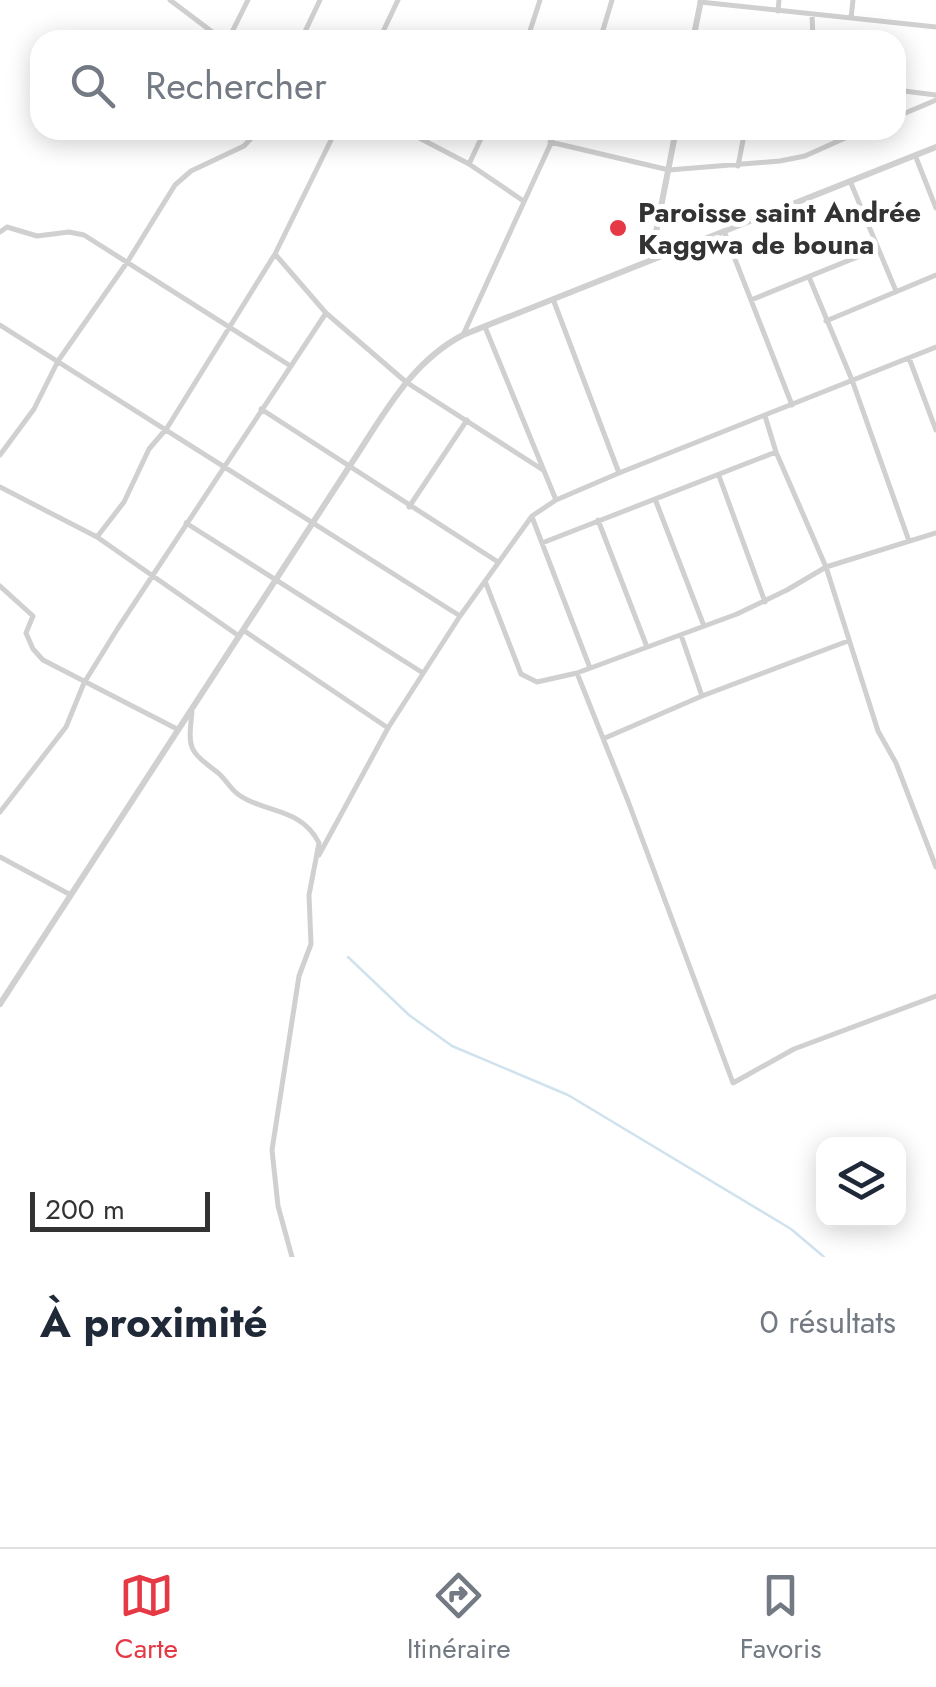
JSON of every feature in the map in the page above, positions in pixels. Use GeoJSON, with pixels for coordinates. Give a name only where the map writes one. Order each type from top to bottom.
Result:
{"type":"FeatureCollection","features":[{"type":"Feature","properties":{"kind":"street"},"geometry":{"type":"LineString","coordinates":[[170,0],[212,30]]}},
{"type":"Feature","properties":{"kind":"street"},"geometry":{"type":"LineString","coordinates":[[232,30],[248,0]]}},
{"type":"Feature","properties":{"kind":"street"},"geometry":{"type":"LineString","coordinates":[[306,30],[320,0]]}},
{"type":"Feature","properties":{"kind":"street"},"geometry":{"type":"LineString","coordinates":[[384,30],[398,0]]}},
{"type":"Feature","properties":{"kind":"street"},"geometry":{"type":"LineString","coordinates":[[531,30],[540,0]]}},
{"type":"Feature","properties":{"kind":"street"},"geometry":{"type":"LineString","coordinates":[[603,30],[612,0]]}},
{"type":"Feature","properties":{"kind":"street"},"geometry":{"type":"LineString","coordinates":[[778,11],[780,0]]}},
{"type":"Feature","properties":{"kind":"street"},"geometry":{"type":"LineString","coordinates":[[851,18],[853,0]]}},
{"type":"Feature","properties":{"kind":"street"},"geometry":{"type":"LineString","coordinates":[[695,30],[701,1],[936,28]]}},
{"type":"Feature","properties":{"kind":"street"},"geometry":{"type":"LineString","coordinates":[[812,14],[813,30]]}},
{"type":"Feature","properties":{"kind":"street"},"geometry":{"type":"LineString","coordinates":[[906,92],[936,98]]}},
{"type":"Feature","properties":{"kind":"street"},"geometry":{"type":"LineString","coordinates":[[906,112],[936,98]]}},
{"type":"Feature","properties":{"kind":"street"},"geometry":{"type":"LineString","coordinates":[[0,456],[34,409],[58,361],[182,178],[250,140]]}},
{"type":"Feature","properties":{"kind":"street"},"geometry":{"type":"LineString","coordinates":[[97,537],[124,502],[148,449],[167,428],[274,254],[331,140]]}},
{"type":"Feature","properties":{"kind":"street"},"geometry":{"type":"LineString","coordinates":[[423,140],[469,164],[522,200]]}},
{"type":"Feature","properties":{"kind":"street"},"geometry":{"type":"LineString","coordinates":[[469,164],[480,140]]}},
{"type":"Feature","properties":{"kind":"street"},"geometry":{"type":"LineString","coordinates":[[650,260],[674,140]]}},
{"type":"Feature","properties":{"kind":"street"},"geometry":{"type":"LineString","coordinates":[[738,166],[744,140]]}},
{"type":"Feature","properties":{"kind":"street"},"geometry":{"type":"LineString","coordinates":[[463,335],[550,142],[668,170],[738,166],[805,156],[836,141]]}},
{"type":"Feature","properties":{"kind":"street"},"geometry":{"type":"LineString","coordinates":[[0,1004],[274,580],[406,382],[427,358],[484,326],[936,147]]}},
{"type":"Feature","properties":{"kind":"street"},"geometry":{"type":"LineString","coordinates":[[915,155],[936,208]]}},
{"type":"Feature","properties":{"kind":"street"},"geometry":{"type":"LineString","coordinates":[[850,181],[896,291]]}},
{"type":"Feature","properties":{"kind":"street"},"geometry":{"type":"LineString","coordinates":[[0,232],[7,227],[37,236],[76,232],[289,365]]}},
{"type":"Feature","properties":{"kind":"street"},"geometry":{"type":"LineString","coordinates":[[724,231],[792,406]]}},
{"type":"Feature","properties":{"kind":"street"},"geometry":{"type":"LineString","coordinates":[[751,300],[877,249]]}},
{"type":"Feature","properties":{"kind":"street"},"geometry":{"type":"LineString","coordinates":[[274,254],[326,312],[406,382],[543,470]]}},
{"type":"Feature","properties":{"kind":"street"},"geometry":{"type":"LineString","coordinates":[[826,321],[936,276]]}},
{"type":"Feature","properties":{"kind":"street"},"geometry":{"type":"LineString","coordinates":[[809,277],[852,380],[909,542]]}},
{"type":"Feature","properties":{"kind":"street"},"geometry":{"type":"LineString","coordinates":[[553,299],[618,473]]}},
{"type":"Feature","properties":{"kind":"street"},"geometry":{"type":"LineString","coordinates":[[0,812],[66,727],[84,683],[150,576],[326,312]]}},
{"type":"Feature","properties":{"kind":"street"},"geometry":{"type":"LineString","coordinates":[[0,325],[460,616]]}},
{"type":"Feature","properties":{"kind":"street"},"geometry":{"type":"LineString","coordinates":[[484,326],[556,500]]}},
{"type":"Feature","properties":{"kind":"street"},"geometry":{"type":"LineString","coordinates":[[292,1257],[278,1206],[272,1150],[299,976],[311,948],[309,895],[319,856],[388,728],[498,562],[532,516],[556,500],[936,348]]}},
{"type":"Feature","properties":{"kind":"street"},"geometry":{"type":"LineString","coordinates":[[909,358],[936,430]]}},
{"type":"Feature","properties":{"kind":"street"},"geometry":{"type":"LineString","coordinates":[[261,409],[498,562]]}},
{"type":"Feature","properties":{"kind":"street"},"geometry":{"type":"LineString","coordinates":[[765,416],[776,452],[826,567],[878,731],[896,763],[936,867]]}},
{"type":"Feature","properties":{"kind":"street"},"geometry":{"type":"LineString","coordinates":[[410,507],[466,420]]}},
{"type":"Feature","properties":{"kind":"street"},"geometry":{"type":"LineString","coordinates":[[542,543],[776,452]]}},
{"type":"Feature","properties":{"kind":"street"},"geometry":{"type":"LineString","coordinates":[[719,476],[764,602]]}},
{"type":"Feature","properties":{"kind":"street"},"geometry":{"type":"LineString","coordinates":[[0,486],[97,537],[150,576],[388,728]]}},
{"type":"Feature","properties":{"kind":"street"},"geometry":{"type":"LineString","coordinates":[[655,499],[704,626]]}},
{"type":"Feature","properties":{"kind":"street"},"geometry":{"type":"LineString","coordinates":[[532,516],[590,668]]}},
{"type":"Feature","properties":{"kind":"street"},"geometry":{"type":"LineString","coordinates":[[598,520],[647,647]]}},
{"type":"Feature","properties":{"kind":"street"},"geometry":{"type":"LineString","coordinates":[[186,523],[423,673]]}},
{"type":"Feature","properties":{"kind":"street"},"geometry":{"type":"LineString","coordinates":[[485,581],[525,678],[544,681],[577,673],[764,602],[826,567],[936,533]]}},
{"type":"Feature","properties":{"kind":"street"},"geometry":{"type":"LineString","coordinates":[[0,586],[33,616],[26,633],[37,655],[177,729]]}},
{"type":"Feature","properties":{"kind":"street"},"geometry":{"type":"LineString","coordinates":[[681,635],[702,696]]}},
{"type":"Feature","properties":{"kind":"street"},"geometry":{"type":"LineString","coordinates":[[605,738],[702,696],[848,641]]}},
{"type":"Feature","properties":{"kind":"street"},"geometry":{"type":"LineString","coordinates":[[577,673],[605,738],[733,1084],[794,1050],[936,996]]}},
{"type":"Feature","properties":{"kind":"street"},"geometry":{"type":"LineString","coordinates":[[193,704],[190,740],[194,755],[223,777],[239,796],[274,808],[303,824],[318,839],[319,856]]}},
{"type":"Feature","properties":{"kind":"street"},"geometry":{"type":"LineString","coordinates":[[0,856],[69,894]]}},
{"type":"Feature","properties":{"kind":"waterway"},"geometry":{"type":"LineString","coordinates":[[348,957],[409,1015],[452,1046],[568,1095],[791,1229],[824,1257]]}},
{"type":"Feature","properties":{"kind":"place","name":"Paroisse saint Andrée Kaggwa de bouna"},"geometry":{"type":"Point","coordinates":[618,228]}}]}
